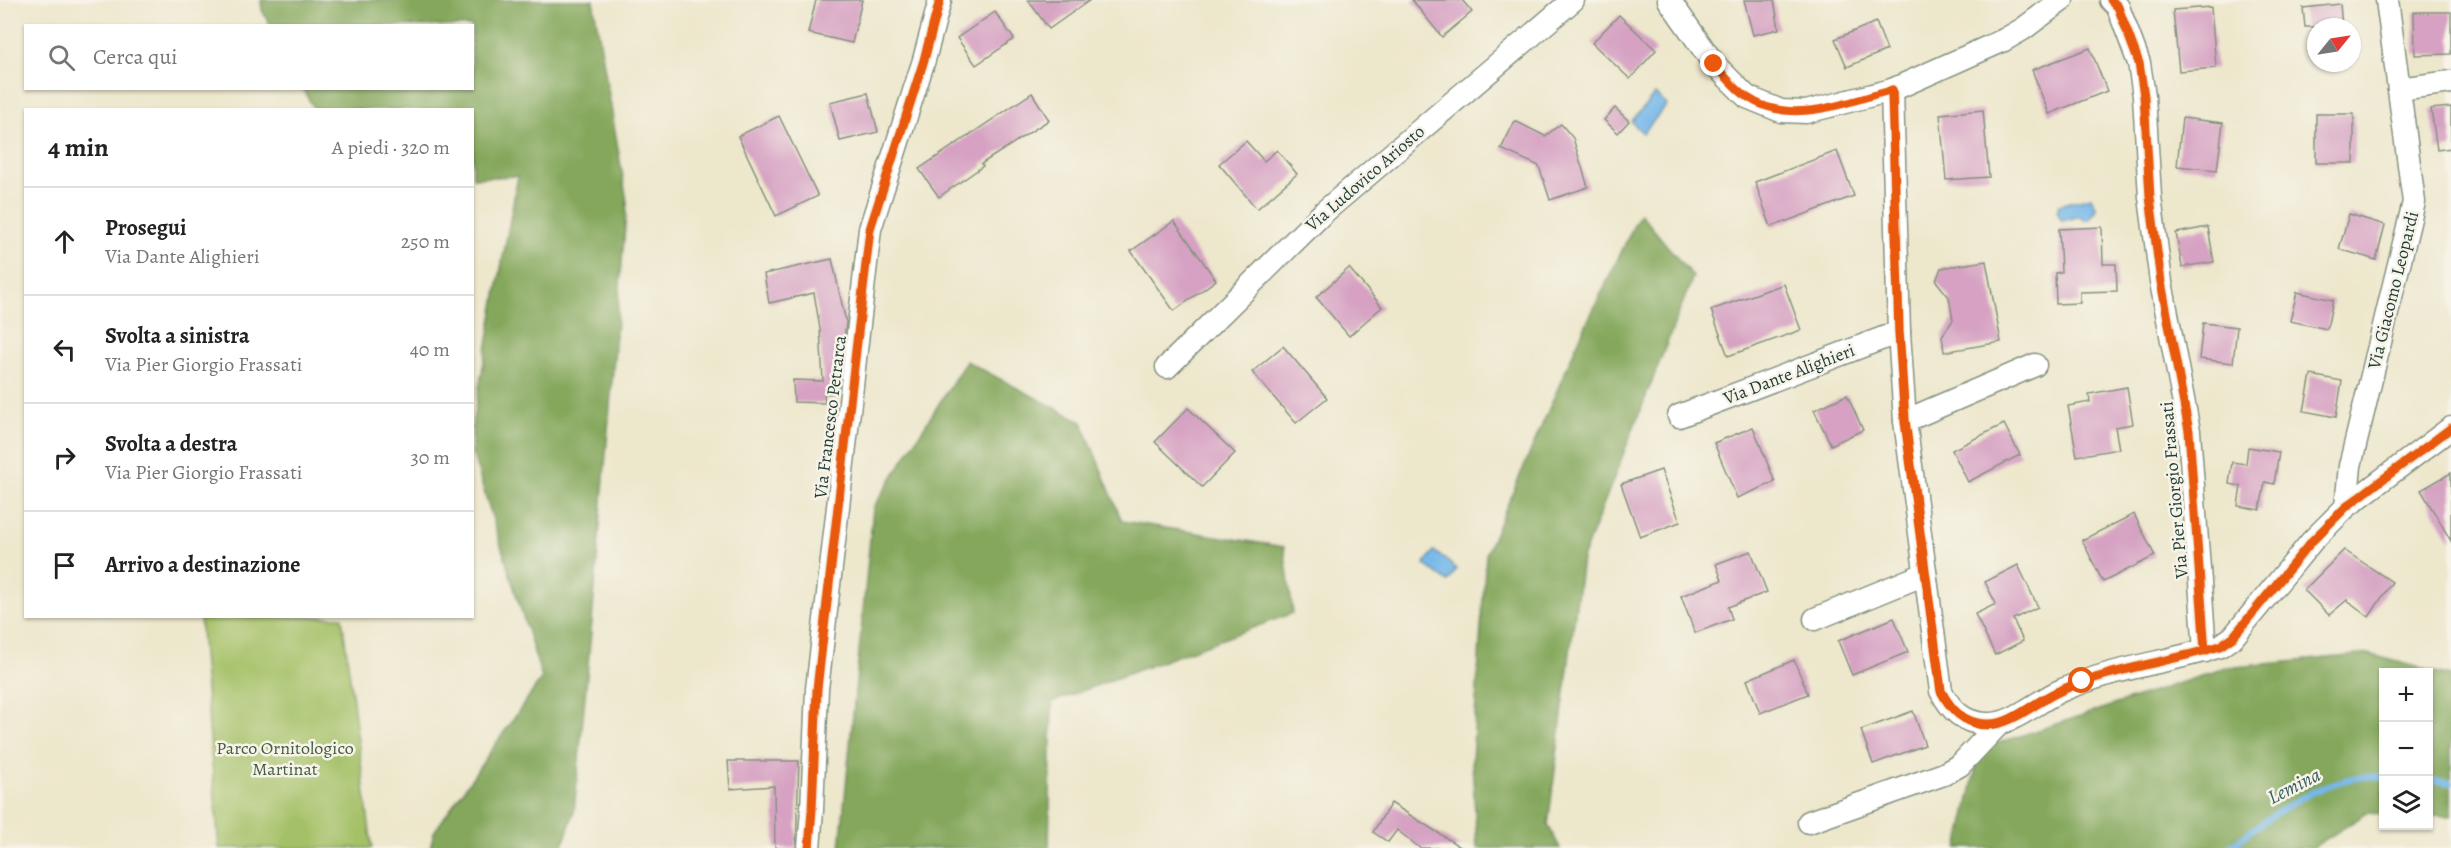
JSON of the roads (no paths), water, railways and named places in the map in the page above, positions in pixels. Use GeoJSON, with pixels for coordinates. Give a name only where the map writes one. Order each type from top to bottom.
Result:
{"type":"FeatureCollection","features":[{"type":"Feature","properties":{"kind":"street","name":"Via Francesco Petrarca"},"geometry":{"type":"LineString","coordinates":[[808,848],[812,810],[817,689],[870,229],[924,60],[940,0]]}},
{"type":"Feature","properties":{"kind":"street","name":"Via Ludovico Ariosto"},"geometry":{"type":"LineString","coordinates":[[1167,368],[1324,212],[1573,0]]}},
{"type":"Feature","properties":{"kind":"street"},"geometry":{"type":"LineString","coordinates":[[1669,0],[1714,64],[1747,97],[1781,111],[1806,112],[1892,90],[2004,40],[2062,0]]}},
{"type":"Feature","properties":{"kind":"street","name":"Via Pier Giorgio Frassati"},"geometry":{"type":"LineString","coordinates":[[2111,0],[2118,7],[2139,63],[2144,96],[2150,197],[2159,272],[2190,431],[2205,651]]}},
{"type":"Feature","properties":{"kind":"street","name":"Via Giacomo Leopardi"},"geometry":{"type":"LineString","coordinates":[[2346,507],[2350,466],[2414,202],[2387,0]]}},
{"type":"Feature","properties":{"kind":"street"},"geometry":{"type":"LineString","coordinates":[[2399,89],[2451,82]]}},
{"type":"Feature","properties":{"kind":"street"},"geometry":{"type":"LineString","coordinates":[[1892,90],[1899,332],[1905,421],[1941,691],[1949,707],[1962,718],[1986,724],[1999,724]]}},
{"type":"Feature","properties":{"kind":"street","name":"Via Dante Alighieri"},"geometry":{"type":"LineString","coordinates":[[1679,417],[1899,332]]}},
{"type":"Feature","properties":{"kind":"street"},"geometry":{"type":"LineString","coordinates":[[1905,421],[2035,365]]}},
{"type":"Feature","properties":{"kind":"street"},"geometry":{"type":"LineString","coordinates":[[1809,822],[1944,774],[1960,765],[1999,724],[2048,696],[2082,681],[2220,646],[2233,637],[2312,541],[2346,507],[2451,428]]}},
{"type":"Feature","properties":{"kind":"street"},"geometry":{"type":"LineString","coordinates":[[1815,619],[1925,574]]}},
{"type":"Feature","properties":{"kind":"water"},"geometry":{"type":"Polygon","coordinates":[[[1655,94],[1667,105],[1643,133],[1631,122],[1655,94]]]}},
{"type":"Feature","properties":{"kind":"water"},"geometry":{"type":"Polygon","coordinates":[[[2091,197],[2097,209],[2089,220],[2084,220],[2081,216],[2062,221],[2057,211],[2059,205],[2091,197]]]}},
{"type":"Feature","properties":{"kind":"water"},"geometry":{"type":"Polygon","coordinates":[[[1434,551],[1457,569],[1448,582],[1424,564],[1434,551]]]}},
{"type":"Feature","properties":{"kind":"waterway","name":"Lemina"},"geometry":{"type":"LineString","coordinates":[[2228,848],[2272,815],[2304,796],[2337,782],[2355,778],[2379,777]]}},
{"type":"Feature","properties":{"kind":"waterway","name":"Lemina"},"geometry":{"type":"LineString","coordinates":[[2433,781],[2451,783]]}},
{"type":"Feature","properties":{"kind":"park label","name":"Parco Ornitologico Martinat"},"geometry":{"type":"Point","coordinates":[285,758]}}]}
